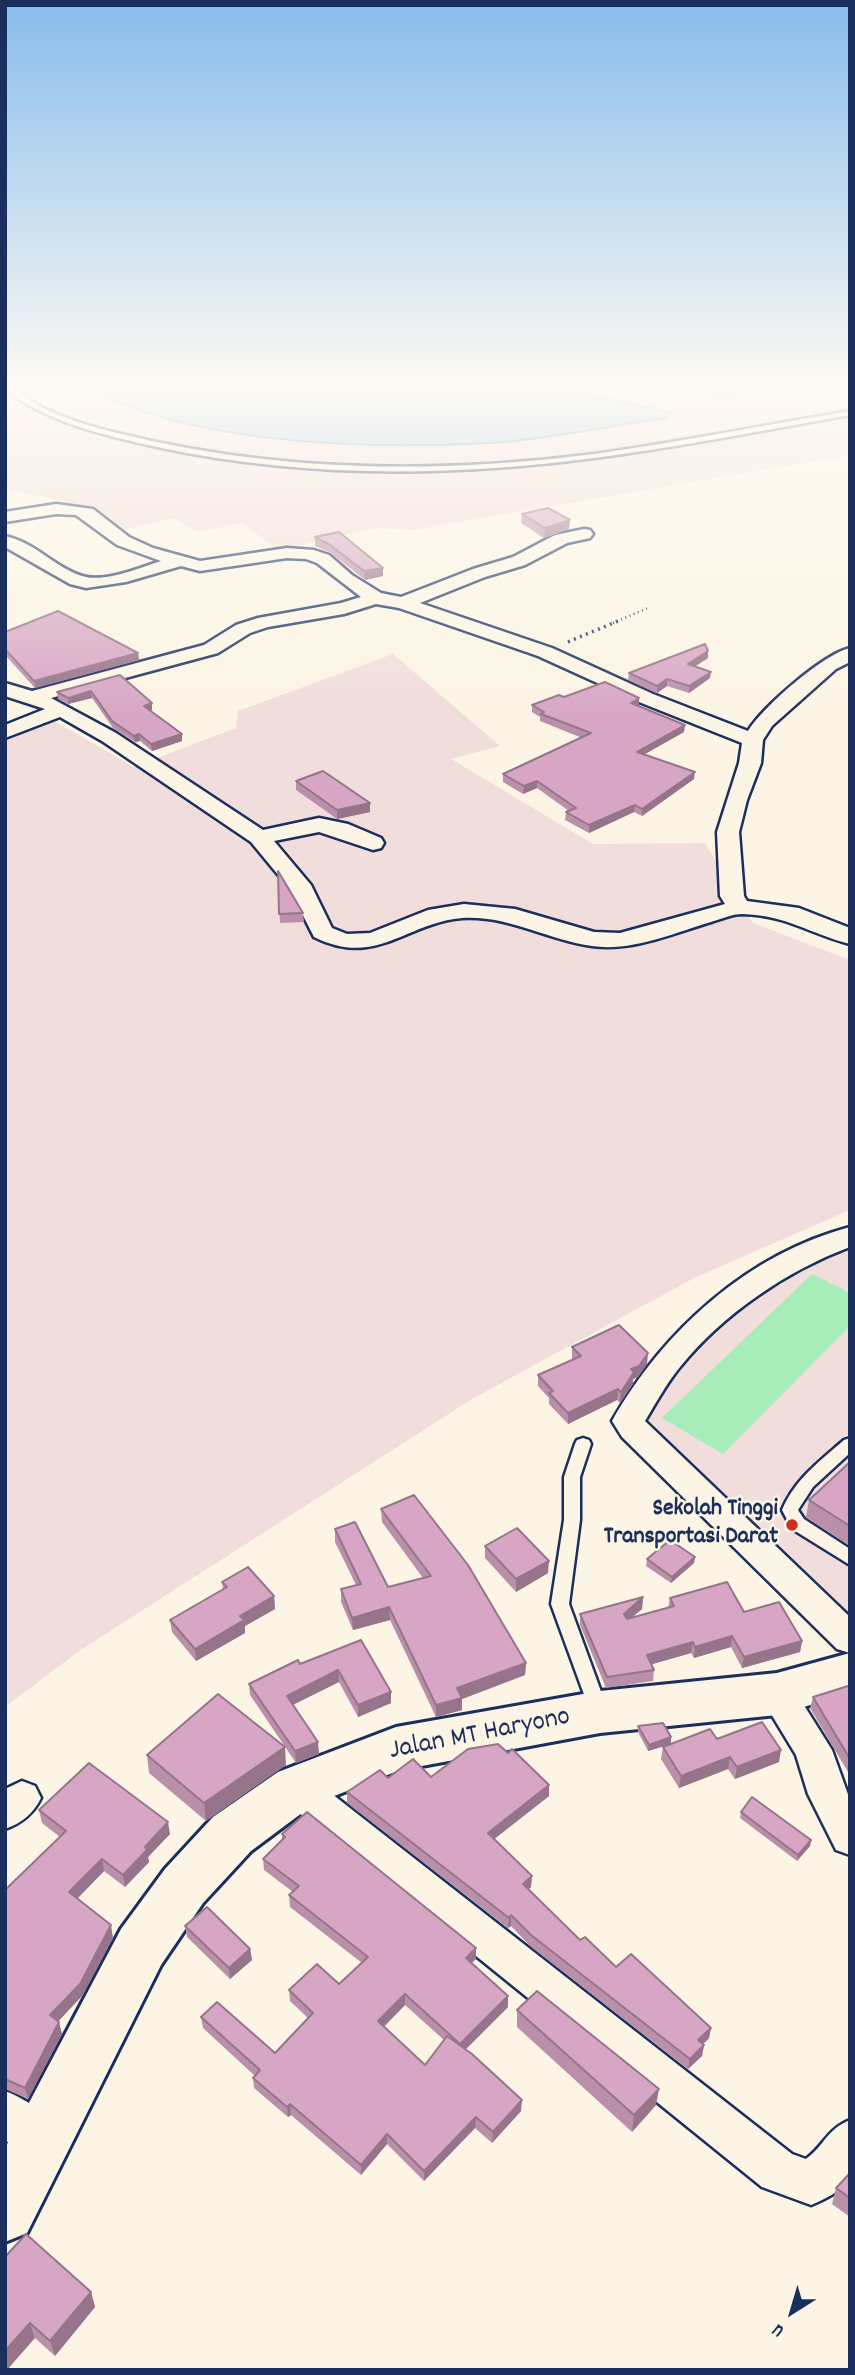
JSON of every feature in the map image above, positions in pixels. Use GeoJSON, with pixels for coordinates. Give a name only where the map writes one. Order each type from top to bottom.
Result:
{"type":"FeatureCollection","features":[{"type":"Feature","properties":{"kind":"main road","name":"Jalan MT Haryono"},"geometry":{"type":"LineString","coordinates":[[5,2211],[24,2127],[141,1947],[184,1886],[232,1834],[296,1788],[396,1749],[600,1712],[777,1694],[850,1673]]}},
{"type":"Feature","properties":{"kind":"street"},"geometry":{"type":"LineString","coordinates":[[5,517],[56,509],[77,510],[87,513],[123,541],[177,562],[200,566],[287,553],[308,554],[323,559],[346,579],[375,598],[402,603],[545,652],[646,698],[753,740]]}},
{"type":"Feature","properties":{"kind":"street"},"geometry":{"type":"LineString","coordinates":[[402,603],[479,573],[519,561],[561,539],[584,534]]}},
{"type":"Feature","properties":{"kind":"street"},"geometry":{"type":"LineString","coordinates":[[5,541],[25,549],[78,580],[108,580],[177,562]]}},
{"type":"Feature","properties":{"kind":"street"},"geometry":{"type":"LineString","coordinates":[[35,697],[63,687],[128,673],[211,649],[243,629],[265,622],[344,608],[375,598]]}},
{"type":"Feature","properties":{"kind":"street"},"geometry":{"type":"LineString","coordinates":[[739,907],[732,896],[728,832],[750,763],[753,740],[764,722],[829,665],[850,654]]}},
{"type":"Feature","properties":{"kind":"street"},"geometry":{"type":"LineString","coordinates":[[5,689],[35,697],[109,737],[259,837],[299,885],[322,932],[347,942],[374,940],[436,915],[464,911],[516,916],[592,939],[621,940],[739,907],[791,914],[850,937]]}},
{"type":"Feature","properties":{"kind":"street"},"geometry":{"type":"LineString","coordinates":[[5,732],[61,710]]}},
{"type":"Feature","properties":{"kind":"street"},"geometry":{"type":"LineString","coordinates":[[259,837],[319,825],[340,829],[373,843]]}},
{"type":"Feature","properties":{"kind":"street"},"geometry":{"type":"LineString","coordinates":[[850,1236],[827,1244],[738,1295],[677,1350],[628,1421],[633,1429],[850,1639]]}},
{"type":"Feature","properties":{"kind":"street"},"geometry":{"type":"LineString","coordinates":[[777,1694],[813,1750],[827,1794],[850,1838]]}},
{"type":"Feature","properties":{"kind":"street"},"geometry":{"type":"LineString","coordinates":[[296,1788],[778,2171],[811,2183],[831,2168],[850,2143]]}},
{"type":"Feature","properties":{"kind":"lane"},"geometry":{"type":"LineString","coordinates":[[583,1444],[572,1477],[572,1520],[560,1604],[600,1712]]}},
{"type":"Feature","properties":{"kind":"lane"},"geometry":{"type":"LineString","coordinates":[[850,1444],[808,1483],[792,1502],[790,1510],[798,1524],[850,1558]]}},
{"type":"Feature","properties":{"kind":"path"},"geometry":{"type":"LineString","coordinates":[[545,652],[650,607]]}},
{"type":"Feature","properties":{"kind":"shaded area"},"geometry":{"type":"Polygon","coordinates":[[[38,496],[612,496],[413,530],[376,528],[278,550],[242,523],[197,532],[173,518],[117,531],[85,507],[38,496]]]}},
{"type":"Feature","properties":{"kind":"shaded area"},"geometry":{"type":"Polygon","coordinates":[[[393,654],[500,746],[451,759],[593,844],[705,843],[753,923],[850,960],[850,1210],[694,1278],[472,1399],[79,1651],[5,1707],[5,740],[54,721],[134,767],[236,728],[238,711],[393,654]]]}},
{"type":"Feature","properties":{"kind":"shaded area","name":"Sekolah Tinggi Transportasi Darat"},"geometry":{"type":"Polygon","coordinates":[[[850,1246],[850,1623],[633,1426],[667,1353],[779,1271],[850,1246]]]}},
{"type":"Feature","properties":{"kind":"green space"},"geometry":{"type":"Polygon","coordinates":[[[812,1274],[850,1293],[850,1326],[723,1454],[662,1418],[812,1274]]]}},
{"type":"Feature","properties":{"kind":"building"},"geometry":{"type":"Polygon","coordinates":[[[548,508],[570,520],[545,528],[522,514],[548,508]]]}},
{"type":"Feature","properties":{"kind":"building"},"geometry":{"type":"Polygon","coordinates":[[[339,532],[383,568],[364,571],[315,537],[339,532]]]}},
{"type":"Feature","properties":{"kind":"building"},"geometry":{"type":"Polygon","coordinates":[[[58,611],[138,653],[34,681],[5,649],[5,632],[58,611]]]}},
{"type":"Feature","properties":{"kind":"building"},"geometry":{"type":"Polygon","coordinates":[[[705,644],[708,651],[688,664],[711,672],[689,686],[667,679],[657,686],[629,673],[705,644]]]}},
{"type":"Feature","properties":{"kind":"building"},"geometry":{"type":"Polygon","coordinates":[[[120,675],[152,703],[144,706],[182,734],[151,744],[139,734],[134,736],[112,721],[91,691],[68,698],[57,692],[120,675]]]}},
{"type":"Feature","properties":{"kind":"building"},"geometry":{"type":"Polygon","coordinates":[[[605,682],[639,698],[631,703],[685,725],[637,752],[695,772],[642,809],[635,805],[589,825],[566,812],[576,808],[537,781],[524,786],[503,774],[591,733],[541,714],[544,712],[532,705],[605,682]]]}},
{"type":"Feature","properties":{"kind":"building"},"geometry":{"type":"Polygon","coordinates":[[[323,771],[370,803],[337,810],[296,781],[323,771]]]}},
{"type":"Feature","properties":{"kind":"building"},"geometry":{"type":"Polygon","coordinates":[[[278,871],[303,913],[279,914],[278,871]]]}},
{"type":"Feature","properties":{"kind":"building"},"geometry":{"type":"Polygon","coordinates":[[[619,1325],[648,1353],[639,1366],[631,1369],[634,1372],[621,1392],[618,1389],[568,1413],[549,1393],[553,1391],[538,1375],[581,1356],[572,1347],[619,1325]]]}},
{"type":"Feature","properties":{"kind":"building"},"geometry":{"type":"Polygon","coordinates":[[[850,1462],[850,1526],[809,1500],[850,1462]]]}},
{"type":"Feature","properties":{"kind":"building"},"geometry":{"type":"Polygon","coordinates":[[[414,1495],[468,1565],[526,1663],[457,1688],[462,1698],[436,1705],[389,1607],[352,1618],[341,1589],[361,1584],[335,1529],[355,1522],[388,1587],[431,1576],[381,1509],[414,1495]]]}},
{"type":"Feature","properties":{"kind":"building"},"geometry":{"type":"Polygon","coordinates":[[[517,1528],[549,1561],[516,1579],[485,1546],[517,1528]]]}},
{"type":"Feature","properties":{"kind":"building"},"geometry":{"type":"Polygon","coordinates":[[[670,1540],[695,1557],[672,1577],[647,1559],[670,1540]]]}},
{"type":"Feature","properties":{"kind":"building"},"geometry":{"type":"Polygon","coordinates":[[[248,1567],[274,1596],[240,1616],[244,1620],[195,1649],[170,1620],[227,1587],[222,1582],[248,1567]]]}},
{"type":"Feature","properties":{"kind":"building"},"geometry":{"type":"Polygon","coordinates":[[[727,1582],[744,1612],[779,1602],[802,1641],[744,1657],[732,1636],[695,1647],[693,1642],[647,1655],[654,1670],[607,1677],[580,1614],[643,1597],[624,1614],[627,1619],[674,1606],[670,1598],[727,1582]]]}},
{"type":"Feature","properties":{"kind":"building"},"geometry":{"type":"Polygon","coordinates":[[[361,1640],[391,1692],[358,1705],[338,1670],[287,1696],[318,1742],[295,1751],[249,1684],[298,1660],[300,1664],[361,1640]]]}},
{"type":"Feature","properties":{"kind":"building"},"geometry":{"type":"Polygon","coordinates":[[[848,1686],[850,1688],[850,1759],[813,1697],[848,1686]]]}},
{"type":"Feature","properties":{"kind":"building"},"geometry":{"type":"Polygon","coordinates":[[[218,1694],[285,1747],[204,1803],[147,1755],[218,1694]]]}},
{"type":"Feature","properties":{"kind":"building"},"geometry":{"type":"Polygon","coordinates":[[[762,1722],[781,1750],[737,1767],[730,1757],[681,1776],[663,1747],[710,1729],[717,1739],[762,1722]]]}},
{"type":"Feature","properties":{"kind":"building"},"geometry":{"type":"Polygon","coordinates":[[[663,1723],[671,1737],[649,1745],[638,1726],[663,1723]]]}},
{"type":"Feature","properties":{"kind":"building"},"geometry":{"type":"Polygon","coordinates":[[[498,1744],[508,1753],[512,1749],[549,1785],[488,1833],[532,1876],[523,1884],[580,1940],[585,1937],[616,1967],[631,1954],[711,2028],[698,2040],[704,2045],[690,2059],[531,1935],[511,1915],[509,1918],[347,1792],[380,1770],[388,1778],[413,1759],[431,1777],[468,1749],[498,1744]]]}},
{"type":"Feature","properties":{"kind":"building"},"geometry":{"type":"Polygon","coordinates":[[[89,1763],[168,1822],[145,1847],[147,1850],[123,1875],[102,1859],[69,1892],[111,1925],[80,1984],[50,2015],[59,2022],[25,2088],[5,2079],[5,1890],[66,1831],[39,1810],[89,1763]]]}},
{"type":"Feature","properties":{"kind":"building"},"geometry":{"type":"Polygon","coordinates":[[[752,1797],[811,1840],[798,1855],[741,1812],[752,1797]]]}},
{"type":"Feature","properties":{"kind":"building"},"geometry":{"type":"Polygon","coordinates":[[[307,1812],[476,1948],[466,1958],[508,1996],[460,2044],[405,1994],[378,2021],[425,2065],[447,2036],[472,2054],[522,2100],[493,2132],[476,2117],[424,2171],[387,2134],[361,2165],[290,2104],[287,2107],[253,2078],[260,2070],[201,2017],[217,2002],[275,2053],[313,2013],[289,1990],[317,1964],[339,1984],[368,1957],[289,1895],[299,1886],[263,1859],[285,1837],[282,1834],[307,1812]]]}},
{"type":"Feature","properties":{"kind":"building"},"geometry":{"type":"Polygon","coordinates":[[[207,1907],[250,1949],[229,1968],[185,1926],[207,1907]]]}},
{"type":"Feature","properties":{"kind":"building"},"geometry":{"type":"Polygon","coordinates":[[[537,1991],[659,2089],[634,2115],[517,2010],[537,1991]]]}},
{"type":"Feature","properties":{"kind":"building"},"geometry":{"type":"Polygon","coordinates":[[[850,2173],[850,2198],[836,2188],[850,2173]]]}},
{"type":"Feature","properties":{"kind":"building"},"geometry":{"type":"Polygon","coordinates":[[[26,2234],[91,2292],[50,2341],[30,2323],[5,2351],[5,2257],[26,2234]]]}},
{"type":"Feature","properties":{"kind":"place","name":"Sekolah Tinggi Transportasi Darat"},"geometry":{"type":"Point","coordinates":[792,1525]}}]}
